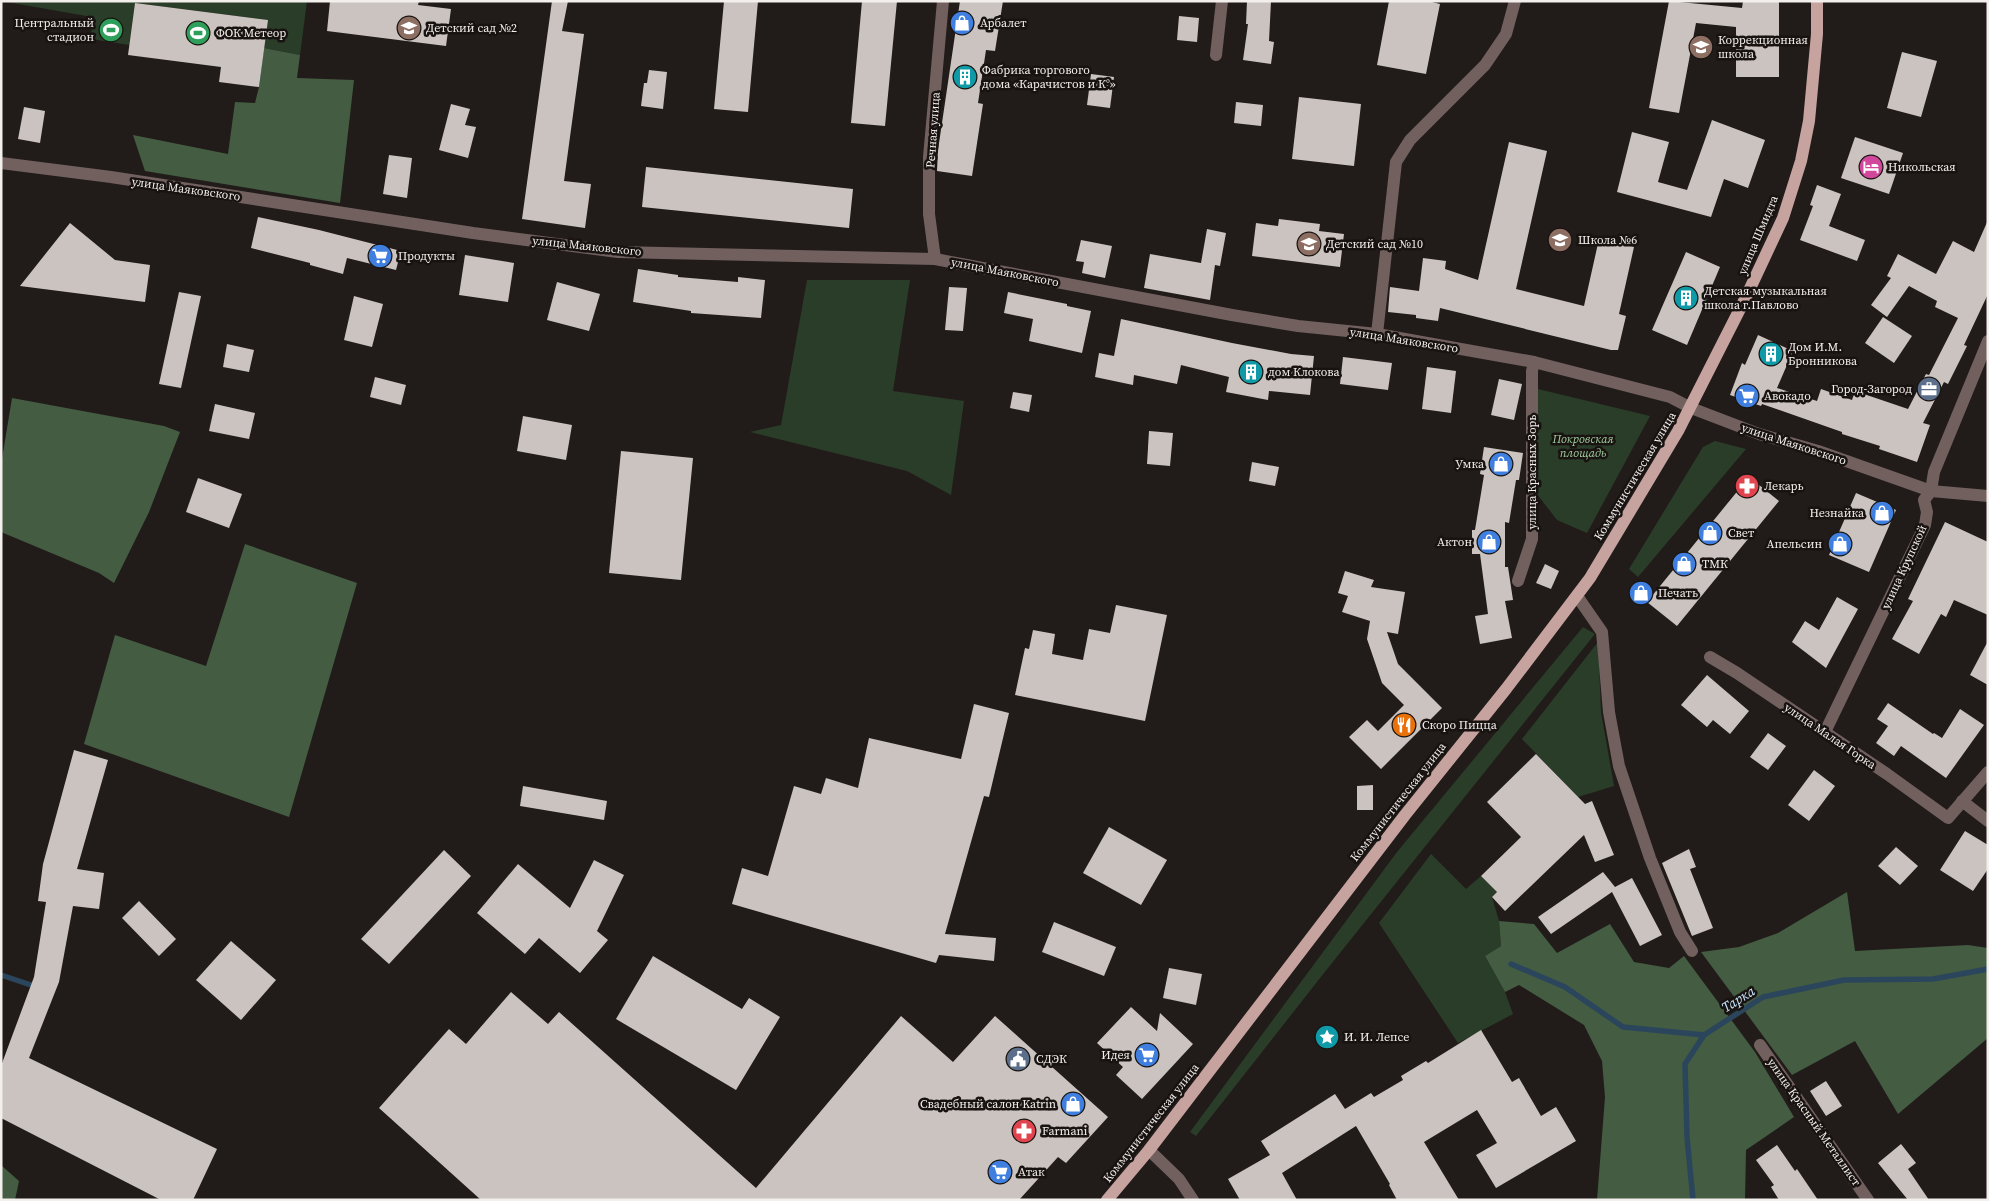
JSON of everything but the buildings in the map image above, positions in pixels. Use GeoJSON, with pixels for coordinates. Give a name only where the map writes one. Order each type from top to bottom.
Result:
{"type":"FeatureCollection","features":[{"type":"Feature","properties":{"kind":"main road","name":"улица Шмидта"},"geometry":{"type":"LineString","coordinates":[[1691,408],[1746,298],[1783,218],[1798,170],[1810,112],[1816,42],[1817,1]]}},
{"type":"Feature","properties":{"kind":"main road","name":"Коммунистическая улица"},"geometry":{"type":"LineString","coordinates":[[1107,1200],[1149,1150],[1405,815],[1506,689],[1577,596],[1590,578],[1691,408]]}},
{"type":"Feature","properties":{"kind":"street","name":"Речная улица"},"geometry":{"type":"LineString","coordinates":[[935,259],[929,214],[930,157],[943,1]]}},
{"type":"Feature","properties":{"kind":"street"},"geometry":{"type":"LineString","coordinates":[[1216,55],[1222,1]]}},
{"type":"Feature","properties":{"kind":"street"},"geometry":{"type":"LineString","coordinates":[[1377,334],[1396,162],[1410,140],[1485,65],[1506,34],[1515,1]]}},
{"type":"Feature","properties":{"kind":"street","name":"улица Маяковского"},"geometry":{"type":"LineString","coordinates":[[1,163],[473,233],[618,252],[935,259],[1232,315],[1298,326],[1377,334],[1534,362],[1670,396],[1691,408],[1759,434],[1818,451],[1932,491],[1988,496]]}},
{"type":"Feature","properties":{"kind":"street","name":"улица Крупской"},"geometry":{"type":"LineString","coordinates":[[1825,732],[1925,525],[1928,512],[1924,500],[1932,491],[1934,472],[1988,342]]}},
{"type":"Feature","properties":{"kind":"street","name":"улица Красных Зорь"},"geometry":{"type":"LineString","coordinates":[[1518,581],[1532,539],[1532,371],[1534,362]]}},
{"type":"Feature","properties":{"kind":"street"},"geometry":{"type":"LineString","coordinates":[[1577,596],[1602,632],[1609,712],[1619,766],[1650,858],[1680,932],[1692,951]]}},
{"type":"Feature","properties":{"kind":"street","name":"улица Малая Горка"},"geometry":{"type":"LineString","coordinates":[[1710,657],[1825,732],[1948,818],[1962,801]]}},
{"type":"Feature","properties":{"kind":"street"},"geometry":{"type":"LineString","coordinates":[[1988,772],[1962,801],[1988,821]]}},
{"type":"Feature","properties":{"kind":"street","name":"улица Красный Металлист"},"geometry":{"type":"LineString","coordinates":[[1760,1044],[1868,1200]]}},
{"type":"Feature","properties":{"kind":"street"},"geometry":{"type":"LineString","coordinates":[[1149,1150],[1179,1179],[1193,1200]]}},
{"type":"Feature","properties":{"kind":"green space","name":"Центральный стадион"},"geometry":{"type":"Polygon","coordinates":[[[1,1],[307,1],[300,55],[264,48],[267,20],[135,3],[129,45],[91,39],[92,17],[1,1]]]}},
{"type":"Feature","properties":{"kind":"green space"},"geometry":{"type":"Polygon","coordinates":[[[264,48],[300,55],[297,78],[354,80],[340,203],[145,171],[133,135],[228,154],[235,102],[255,103],[264,48]]]}},
{"type":"Feature","properties":{"kind":"green space"},"geometry":{"type":"Polygon","coordinates":[[[807,280],[910,280],[893,391],[964,401],[951,495],[907,471],[750,432],[781,425],[807,280]]]}},
{"type":"Feature","properties":{"kind":"green space","name":"Покровская площадь"},"geometry":{"type":"Polygon","coordinates":[[[1538,389],[1650,416],[1587,533],[1557,520],[1537,494],[1538,389]]]}},
{"type":"Feature","properties":{"kind":"green space"},"geometry":{"type":"Polygon","coordinates":[[[12,398],[164,426],[180,432],[149,512],[114,583],[99,573],[1,532],[1,465],[12,398]]]}},
{"type":"Feature","properties":{"kind":"green space"},"geometry":{"type":"Polygon","coordinates":[[[1715,441],[1746,449],[1638,577],[1629,569],[1703,447],[1715,441]]]}},
{"type":"Feature","properties":{"kind":"green space"},"geometry":{"type":"Polygon","coordinates":[[[245,544],[357,583],[289,817],[84,744],[115,635],[206,666],[245,544]]]}},
{"type":"Feature","properties":{"kind":"green space"},"geometry":{"type":"Polygon","coordinates":[[[1583,627],[1595,634],[1196,1136],[1190,1132],[1397,852],[1583,627]]]}},
{"type":"Feature","properties":{"kind":"green space"},"geometry":{"type":"Polygon","coordinates":[[[1598,642],[1601,712],[1614,786],[1578,797],[1522,739],[1598,642]]]}},
{"type":"Feature","properties":{"kind":"green space"},"geometry":{"type":"Polygon","coordinates":[[[1431,854],[1466,889],[1481,876],[1497,892],[1492,897],[1499,921],[1501,946],[1485,956],[1505,992],[1513,1014],[1458,1043],[1379,923],[1431,854]]]}},
{"type":"Feature","properties":{"kind":"green space"},"geometry":{"type":"Polygon","coordinates":[[[1847,892],[1855,951],[1968,945],[1988,948],[1988,1038],[1898,1114],[1855,1041],[1792,1075],[1701,952],[1739,947],[1778,933],[1847,892]]]}},
{"type":"Feature","properties":{"kind":"green space"},"geometry":{"type":"Polygon","coordinates":[[[1499,921],[1534,924],[1557,953],[1610,924],[1634,962],[1669,968],[1684,956],[1755,1052],[1794,1117],[1746,1150],[1745,1200],[1597,1200],[1605,1097],[1602,1061],[1584,1025],[1519,985],[1505,992],[1485,956],[1501,946],[1499,921]]]}},
{"type":"Feature","properties":{"kind":"green space"},"geometry":{"type":"Polygon","coordinates":[[[1,1165],[19,1181],[15,1200],[1,1200],[1,1165]]]}},
{"type":"Feature","properties":{"kind":"waterway"},"geometry":{"type":"LineString","coordinates":[[1511,964],[1565,987],[1623,1027],[1704,1035]]}},
{"type":"Feature","properties":{"kind":"waterway","name":"Тарка"},"geometry":{"type":"LineString","coordinates":[[1693,1200],[1687,1137],[1685,1064],[1704,1035],[1763,997],[1844,980],[1933,979],[1988,969]]}},
{"type":"Feature","properties":{"kind":"waterway"},"geometry":{"type":"LineString","coordinates":[[1,975],[31,985]]}},
{"type":"Feature","properties":{"kind":"place","name":"Арбалет"},"geometry":{"type":"Point","coordinates":[962,23]}},
{"type":"Feature","properties":{"kind":"place","name":"Детский сад №2"},"geometry":{"type":"Point","coordinates":[409,28]}},
{"type":"Feature","properties":{"kind":"place","name":"Центральный стадион"},"geometry":{"type":"Point","coordinates":[111,30]}},
{"type":"Feature","properties":{"kind":"place","name":"ФОК Метеор"},"geometry":{"type":"Point","coordinates":[198,33]}},
{"type":"Feature","properties":{"kind":"place","name":"Коррекционная школа"},"geometry":{"type":"Point","coordinates":[1701,47]}},
{"type":"Feature","properties":{"kind":"place","name":"Фабрика торгового дома «Карачистов и К°»"},"geometry":{"type":"Point","coordinates":[965,77]}},
{"type":"Feature","properties":{"kind":"place","name":"Никольская"},"geometry":{"type":"Point","coordinates":[1871,167]}},
{"type":"Feature","properties":{"kind":"place","name":"Школа №6"},"geometry":{"type":"Point","coordinates":[1560,240]}},
{"type":"Feature","properties":{"kind":"place","name":"Детский сад №10"},"geometry":{"type":"Point","coordinates":[1309,244]}},
{"type":"Feature","properties":{"kind":"place","name":"Продукты"},"geometry":{"type":"Point","coordinates":[380,256]}},
{"type":"Feature","properties":{"kind":"place","name":"Детская музыкальная школа г.Павлово"},"geometry":{"type":"Point","coordinates":[1686,298]}},
{"type":"Feature","properties":{"kind":"place","name":"Дом И.М. Бронникова"},"geometry":{"type":"Point","coordinates":[1771,354]}},
{"type":"Feature","properties":{"kind":"place","name":"дом Клокова"},"geometry":{"type":"Point","coordinates":[1251,372]}},
{"type":"Feature","properties":{"kind":"place","name":"Город-Загород"},"geometry":{"type":"Point","coordinates":[1929,389]}},
{"type":"Feature","properties":{"kind":"place","name":"Авокадо"},"geometry":{"type":"Point","coordinates":[1747,396]}},
{"type":"Feature","properties":{"kind":"place","name":"Умка"},"geometry":{"type":"Point","coordinates":[1501,464]}},
{"type":"Feature","properties":{"kind":"place","name":"Лекарь"},"geometry":{"type":"Point","coordinates":[1747,486]}},
{"type":"Feature","properties":{"kind":"place","name":"Незнайка"},"geometry":{"type":"Point","coordinates":[1882,513]}},
{"type":"Feature","properties":{"kind":"place","name":"Свет"},"geometry":{"type":"Point","coordinates":[1710,533]}},
{"type":"Feature","properties":{"kind":"place","name":"Актон"},"geometry":{"type":"Point","coordinates":[1489,542]}},
{"type":"Feature","properties":{"kind":"place","name":"Апельсин"},"geometry":{"type":"Point","coordinates":[1840,544]}},
{"type":"Feature","properties":{"kind":"place","name":"ТМК"},"geometry":{"type":"Point","coordinates":[1684,564]}},
{"type":"Feature","properties":{"kind":"place","name":"Печать"},"geometry":{"type":"Point","coordinates":[1641,593]}},
{"type":"Feature","properties":{"kind":"place","name":"Скоро Пицца"},"geometry":{"type":"Point","coordinates":[1404,725]}},
{"type":"Feature","properties":{"kind":"place","name":"И. И. Лепсе"},"geometry":{"type":"Point","coordinates":[1327,1037]}},
{"type":"Feature","properties":{"kind":"place","name":"Идея"},"geometry":{"type":"Point","coordinates":[1147,1055]}},
{"type":"Feature","properties":{"kind":"place","name":"СДЭК"},"geometry":{"type":"Point","coordinates":[1018,1059]}},
{"type":"Feature","properties":{"kind":"place","name":"Свадебный салон Katrin"},"geometry":{"type":"Point","coordinates":[1073,1104]}},
{"type":"Feature","properties":{"kind":"place","name":"Farmani"},"geometry":{"type":"Point","coordinates":[1024,1131]}},
{"type":"Feature","properties":{"kind":"place","name":"Атак"},"geometry":{"type":"Point","coordinates":[1000,1172]}}]}
